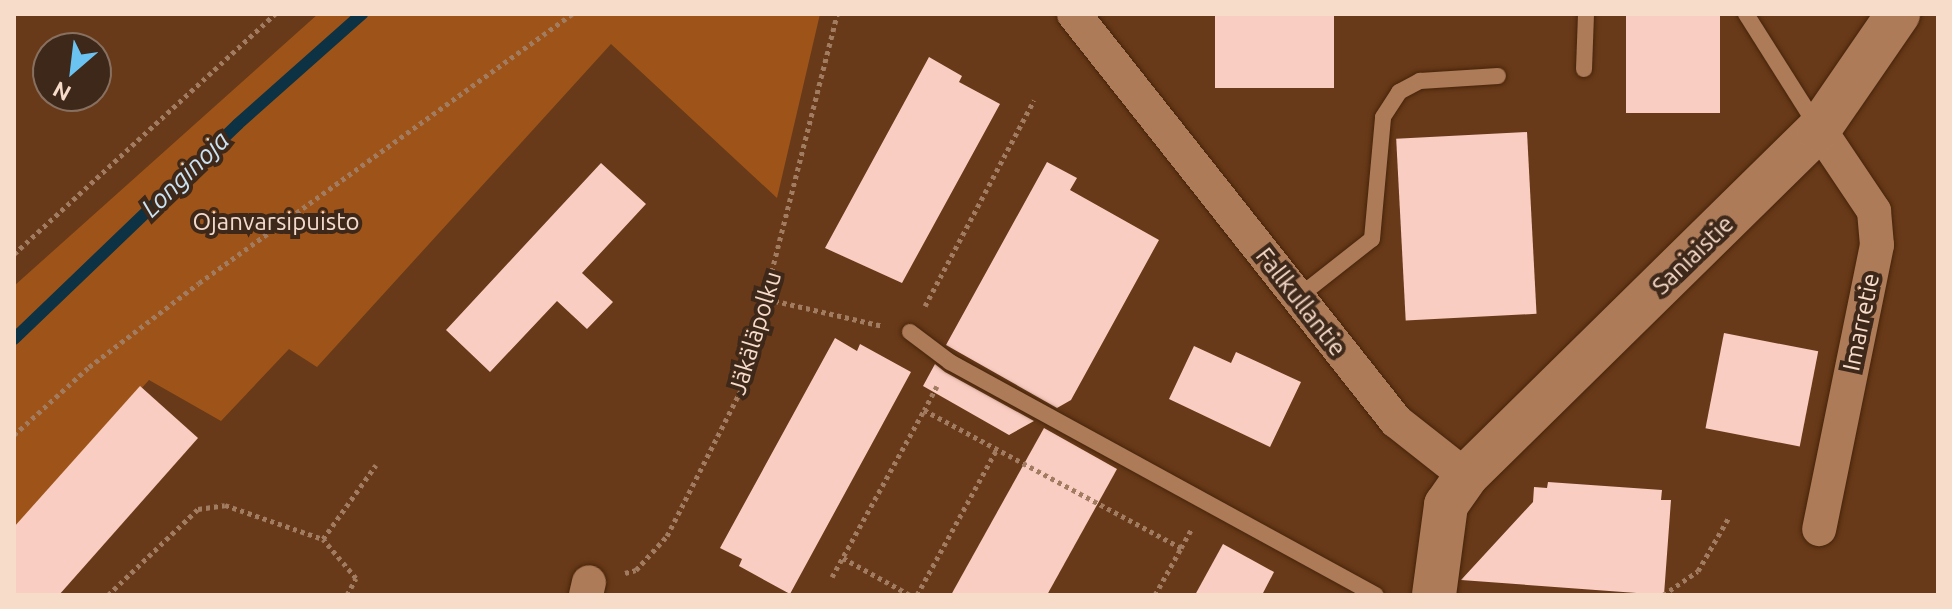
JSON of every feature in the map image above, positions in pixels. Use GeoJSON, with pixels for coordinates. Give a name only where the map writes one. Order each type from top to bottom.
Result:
{"type":"FeatureCollection","features":[{"type":"Feature","properties":{"kind":"street","name":"Fallkullantie"},"geometry":{"type":"LineString","coordinates":[[1074,14],[1396,421],[1466,476]]}},
{"type":"Feature","properties":{"kind":"street","name":"Saniaistie"},"geometry":{"type":"LineString","coordinates":[[1466,476],[1819,129],[1898,14]]}},
{"type":"Feature","properties":{"kind":"street","name":"Imarretie"},"geometry":{"type":"LineString","coordinates":[[1819,129],[1874,211],[1877,245],[1819,529]]}},
{"type":"Feature","properties":{"kind":"street"},"geometry":{"type":"LineString","coordinates":[[1434,595],[1446,505],[1466,476]]}},
{"type":"Feature","properties":{"kind":"lane"},"geometry":{"type":"LineString","coordinates":[[1584,69],[1586,14]]}},
{"type":"Feature","properties":{"kind":"lane"},"geometry":{"type":"LineString","coordinates":[[1746,14],[1819,129]]}},
{"type":"Feature","properties":{"kind":"lane"},"geometry":{"type":"LineString","coordinates":[[1297,298],[1372,239],[1383,117],[1399,92],[1420,81],[1498,76]]}},
{"type":"Feature","properties":{"kind":"lane"},"geometry":{"type":"LineString","coordinates":[[910,332],[950,362],[1375,595]]}},
{"type":"Feature","properties":{"kind":"path"},"geometry":{"type":"LineString","coordinates":[[14,254],[275,14]]}},
{"type":"Feature","properties":{"kind":"path"},"geometry":{"type":"LineString","coordinates":[[14,435],[89,367],[199,283],[572,14]]}},
{"type":"Feature","properties":{"kind":"path","name":"Jäkäläpolku"},"geometry":{"type":"LineString","coordinates":[[588,589],[636,570],[667,536],[742,388],[837,14]]}},
{"type":"Feature","properties":{"kind":"path"},"geometry":{"type":"LineString","coordinates":[[767,299],[910,332],[1034,100]]}},
{"type":"Feature","properties":{"kind":"path"},"geometry":{"type":"LineString","coordinates":[[832,577],[950,362]]}},
{"type":"Feature","properties":{"kind":"path"},"geometry":{"type":"LineString","coordinates":[[924,410],[1181,548]]}},
{"type":"Feature","properties":{"kind":"path"},"geometry":{"type":"LineString","coordinates":[[917,595],[997,449]]}},
{"type":"Feature","properties":{"kind":"path"},"geometry":{"type":"LineString","coordinates":[[323,539],[376,465]]}},
{"type":"Feature","properties":{"kind":"path"},"geometry":{"type":"LineString","coordinates":[[1155,595],[1206,502]]}},
{"type":"Feature","properties":{"kind":"path"},"geometry":{"type":"LineString","coordinates":[[108,595],[198,509],[225,505],[323,539],[356,578],[347,595]]}},
{"type":"Feature","properties":{"kind":"path"},"geometry":{"type":"LineString","coordinates":[[1663,595],[1698,571],[1729,517]]}},
{"type":"Feature","properties":{"kind":"path"},"geometry":{"type":"LineString","coordinates":[[843,558],[910,595]]}},
{"type":"Feature","properties":{"kind":"green space","name":"Ojanvarsipuisto"},"geometry":{"type":"Polygon","coordinates":[[[318,14],[820,14],[777,198],[611,44],[317,367],[289,349],[221,421],[149,380],[14,529],[14,286],[318,14]]]}},
{"type":"Feature","properties":{"kind":"building"},"geometry":{"type":"Polygon","coordinates":[[[1215,14],[1334,14],[1334,88],[1215,88],[1215,14]]]}},
{"type":"Feature","properties":{"kind":"building"},"geometry":{"type":"Polygon","coordinates":[[[1626,14],[1720,14],[1720,113],[1626,113],[1626,14]]]}},
{"type":"Feature","properties":{"kind":"building"},"geometry":{"type":"Polygon","coordinates":[[[929,57],[962,76],[959,82],[1000,104],[902,283],[825,248],[929,57]]]}},
{"type":"Feature","properties":{"kind":"building"},"geometry":{"type":"Polygon","coordinates":[[[1527,132],[1537,314],[1406,321],[1396,139],[1527,132]]]}},
{"type":"Feature","properties":{"kind":"building"},"geometry":{"type":"Polygon","coordinates":[[[1047,162],[1077,178],[1070,190],[1159,240],[1071,400],[1057,408],[946,345],[1047,162]]]}},
{"type":"Feature","properties":{"kind":"building"},"geometry":{"type":"Polygon","coordinates":[[[601,163],[646,204],[582,273],[613,302],[587,329],[557,301],[490,372],[446,330],[601,163]]]}},
{"type":"Feature","properties":{"kind":"building"},"geometry":{"type":"Polygon","coordinates":[[[1724,333],[1818,351],[1800,447],[1705,428],[1724,333]]]}},
{"type":"Feature","properties":{"kind":"building"},"geometry":{"type":"Polygon","coordinates":[[[835,338],[857,351],[860,344],[911,372],[790,594],[739,566],[742,559],[720,548],[835,338]]]}},
{"type":"Feature","properties":{"kind":"building"},"geometry":{"type":"Polygon","coordinates":[[[1194,346],[1231,363],[1236,352],[1301,382],[1270,447],[1169,399],[1194,346]]]}},
{"type":"Feature","properties":{"kind":"building"},"geometry":{"type":"Polygon","coordinates":[[[935,364],[1034,421],[1009,435],[923,386],[935,364]]]}},
{"type":"Feature","properties":{"kind":"building"},"geometry":{"type":"Polygon","coordinates":[[[140,386],[198,438],[59,595],[14,595],[14,527],[140,386]]]}},
{"type":"Feature","properties":{"kind":"building"},"geometry":{"type":"Polygon","coordinates":[[[1044,428],[1117,469],[1047,595],[951,595],[1044,428]]]}},
{"type":"Feature","properties":{"kind":"building"},"geometry":{"type":"Polygon","coordinates":[[[1548,482],[1662,490],[1661,500],[1671,500],[1664,595],[1461,580],[1533,502],[1534,487],[1547,488],[1548,482]]]}},
{"type":"Feature","properties":{"kind":"building"},"geometry":{"type":"Polygon","coordinates":[[[1223,544],[1274,572],[1262,595],[1195,595],[1223,544]]]}},
{"type":"Feature","properties":{"kind":"waterway","name":"Longinoja"},"geometry":{"type":"LineString","coordinates":[[14,339],[238,124],[362,14]]}}]}
